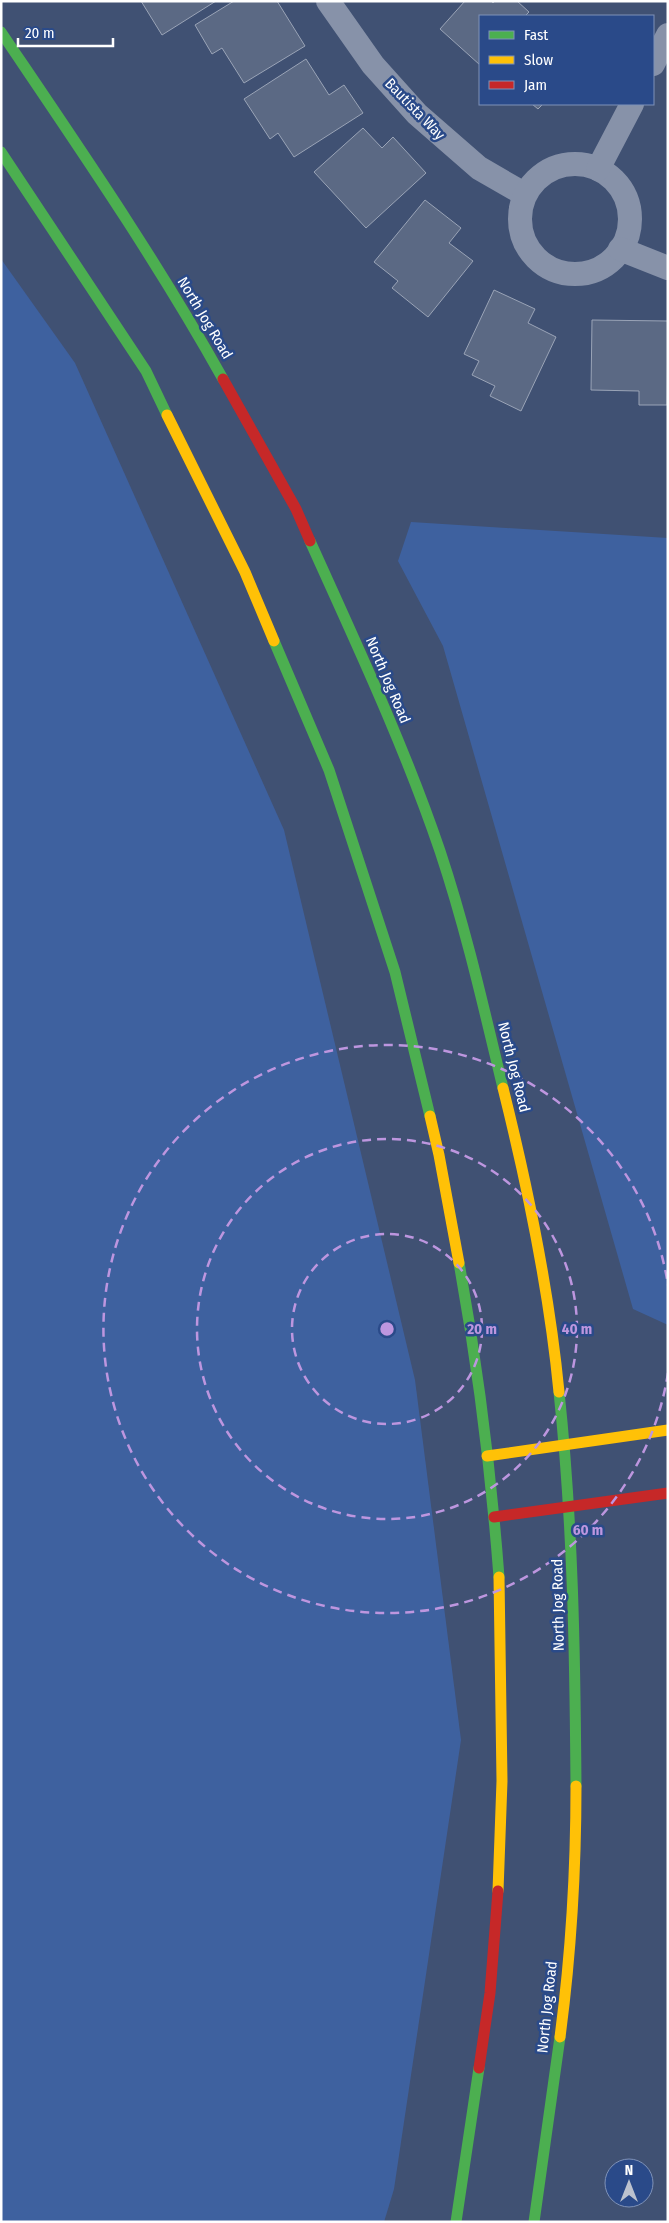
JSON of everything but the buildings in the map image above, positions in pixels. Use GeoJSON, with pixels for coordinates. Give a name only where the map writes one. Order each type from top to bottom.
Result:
{"type":"FeatureCollection","features":[{"type":"Feature","properties":{"kind":"main road","name":"North Jog Road"},"geometry":{"type":"LineString","coordinates":[[1,32],[94,168],[195,329],[296,509],[385,709],[440,851],[472,961],[491,1037],[516,1141],[552,1321],[565,1444],[574,1616],[576,1815],[574,1865],[565,1998],[534,2222]]}},
{"type":"Feature","properties":{"kind":"main road"},"geometry":{"type":"LineString","coordinates":[[1,152],[146,371],[245,572],[329,770],[395,972],[439,1155],[473,1339],[488,1456],[500,1595],[502,1781],[500,1861],[490,1993],[456,2222]]}},
{"type":"Feature","properties":{"kind":"main road"},"geometry":{"type":"LineString","coordinates":[[488,1456],[668,1430]]}},
{"type":"Feature","properties":{"kind":"main road"},"geometry":{"type":"LineString","coordinates":[[494,1517],[668,1493]]}},
{"type":"Feature","properties":{"kind":"street","name":"Bautista Way"},"geometry":{"type":"LineString","coordinates":[[328,1],[373,65],[417,114],[479,168],[524,194]]}},
{"type":"Feature","properties":{"kind":"street"},"geometry":{"type":"LineString","coordinates":[[654,62],[668,35]]}},
{"type":"Feature","properties":{"kind":"street"},"geometry":{"type":"LineString","coordinates":[[598,169],[631,105]]}},
{"type":"Feature","properties":{"kind":"street"},"geometry":{"type":"LineString","coordinates":[[562,164],[587,164],[598,169],[610,175],[626,194],[631,219],[626,243],[610,263],[587,274],[562,274],[539,263],[524,243],[518,219],[524,194],[539,175],[562,164]]}},
{"type":"Feature","properties":{"kind":"street"},"geometry":{"type":"LineString","coordinates":[[620,249],[668,268]]}},
{"type":"Feature","properties":{"kind":"shaded area"},"geometry":{"type":"Polygon","coordinates":[[[1,259],[75,363],[284,830],[415,1380],[461,1740],[394,2189],[384,2222],[1,2222],[1,259]]]}},
{"type":"Feature","properties":{"kind":"shaded area"},"geometry":{"type":"Polygon","coordinates":[[[411,522],[668,538],[668,1325],[633,1309],[443,646],[398,561],[411,522]]]}},
{"type":"Feature","properties":{"kind":"traffic: fast"},"geometry":{"type":"LineString","coordinates":[[1,32],[144,247],[223,379]]}},
{"type":"Feature","properties":{"kind":"traffic: fast"},"geometry":{"type":"LineString","coordinates":[[1,152],[146,371],[167,415]]}},
{"type":"Feature","properties":{"kind":"traffic: fast"},"geometry":{"type":"LineString","coordinates":[[310,541],[362,656],[426,811],[466,939],[503,1088]]}},
{"type":"Feature","properties":{"kind":"traffic: fast"},"geometry":{"type":"LineString","coordinates":[[274,641],[329,770],[395,972],[430,1116]]}},
{"type":"Feature","properties":{"kind":"traffic: fast"},"geometry":{"type":"LineString","coordinates":[[459,1263],[483,1420],[499,1577]]}},
{"type":"Feature","properties":{"kind":"traffic: fast"},"geometry":{"type":"LineString","coordinates":[[559,1392],[570,1539],[574,1638],[576,1786]]}},
{"type":"Feature","properties":{"kind":"traffic: fast"},"geometry":{"type":"LineString","coordinates":[[534,2222],[560,2037]]}},
{"type":"Feature","properties":{"kind":"traffic: fast"},"geometry":{"type":"LineString","coordinates":[[456,2222],[479,2068]]}},
{"type":"Feature","properties":{"kind":"traffic: slow"},"geometry":{"type":"LineString","coordinates":[[167,415],[245,572],[274,641]]}},
{"type":"Feature","properties":{"kind":"traffic: slow"},"geometry":{"type":"LineString","coordinates":[[503,1088],[537,1239],[550,1315],[559,1392]]}},
{"type":"Feature","properties":{"kind":"traffic: slow"},"geometry":{"type":"LineString","coordinates":[[430,1116],[459,1263]]}},
{"type":"Feature","properties":{"kind":"traffic: slow"},"geometry":{"type":"LineString","coordinates":[[487,1456],[668,1430]]}},
{"type":"Feature","properties":{"kind":"traffic: slow"},"geometry":{"type":"LineString","coordinates":[[498,1891],[502,1781],[499,1577]]}},
{"type":"Feature","properties":{"kind":"traffic: slow"},"geometry":{"type":"LineString","coordinates":[[560,2037],[572,1912],[576,1786]]}},
{"type":"Feature","properties":{"kind":"traffic: jam"},"geometry":{"type":"LineString","coordinates":[[223,379],[296,509],[310,541]]}},
{"type":"Feature","properties":{"kind":"traffic: jam"},"geometry":{"type":"LineString","coordinates":[[494,1517],[668,1493]]}},
{"type":"Feature","properties":{"kind":"traffic: jam"},"geometry":{"type":"LineString","coordinates":[[479,2068],[490,1993],[498,1891]]}}]}
